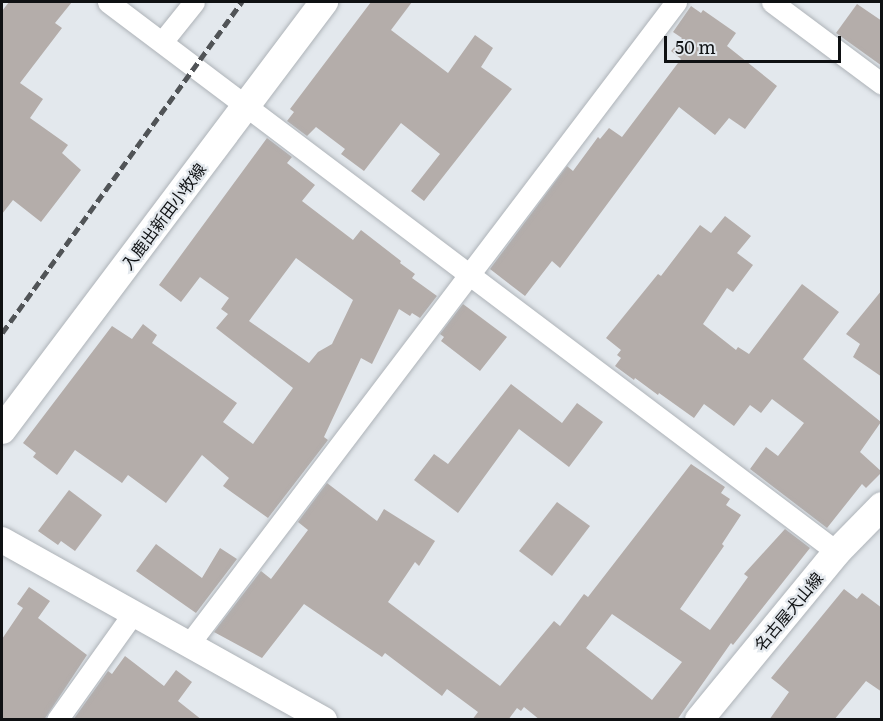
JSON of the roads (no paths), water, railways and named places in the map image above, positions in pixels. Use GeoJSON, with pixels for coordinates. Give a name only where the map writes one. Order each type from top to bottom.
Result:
{"type":"FeatureCollection","features":[{"type":"Feature","properties":{"kind":"main road","name":"入鹿出新田小牧線"},"geometry":{"type":"LineString","coordinates":[[2,430],[324,2]]}},
{"type":"Feature","properties":{"kind":"main road","name":"名古屋犬山線"},"geometry":{"type":"LineString","coordinates":[[699,720],[837,552],[882,506]]}},
{"type":"Feature","properties":{"kind":"street"},"geometry":{"type":"LineString","coordinates":[[108,2],[837,552]]}},
{"type":"Feature","properties":{"kind":"street"},"geometry":{"type":"LineString","coordinates":[[162,42],[194,2]]}},
{"type":"Feature","properties":{"kind":"street"},"geometry":{"type":"LineString","coordinates":[[189,644],[676,2]]}},
{"type":"Feature","properties":{"kind":"street"},"geometry":{"type":"LineString","coordinates":[[772,2],[882,84]]}},
{"type":"Feature","properties":{"kind":"street"},"geometry":{"type":"LineString","coordinates":[[2,540],[324,720]]}},
{"type":"Feature","properties":{"kind":"street"},"geometry":{"type":"LineString","coordinates":[[57,720],[134,612]]}},
{"type":"Feature","properties":{"kind":"railway"},"geometry":{"type":"LineString","coordinates":[[2,333],[242,2]]}}]}
